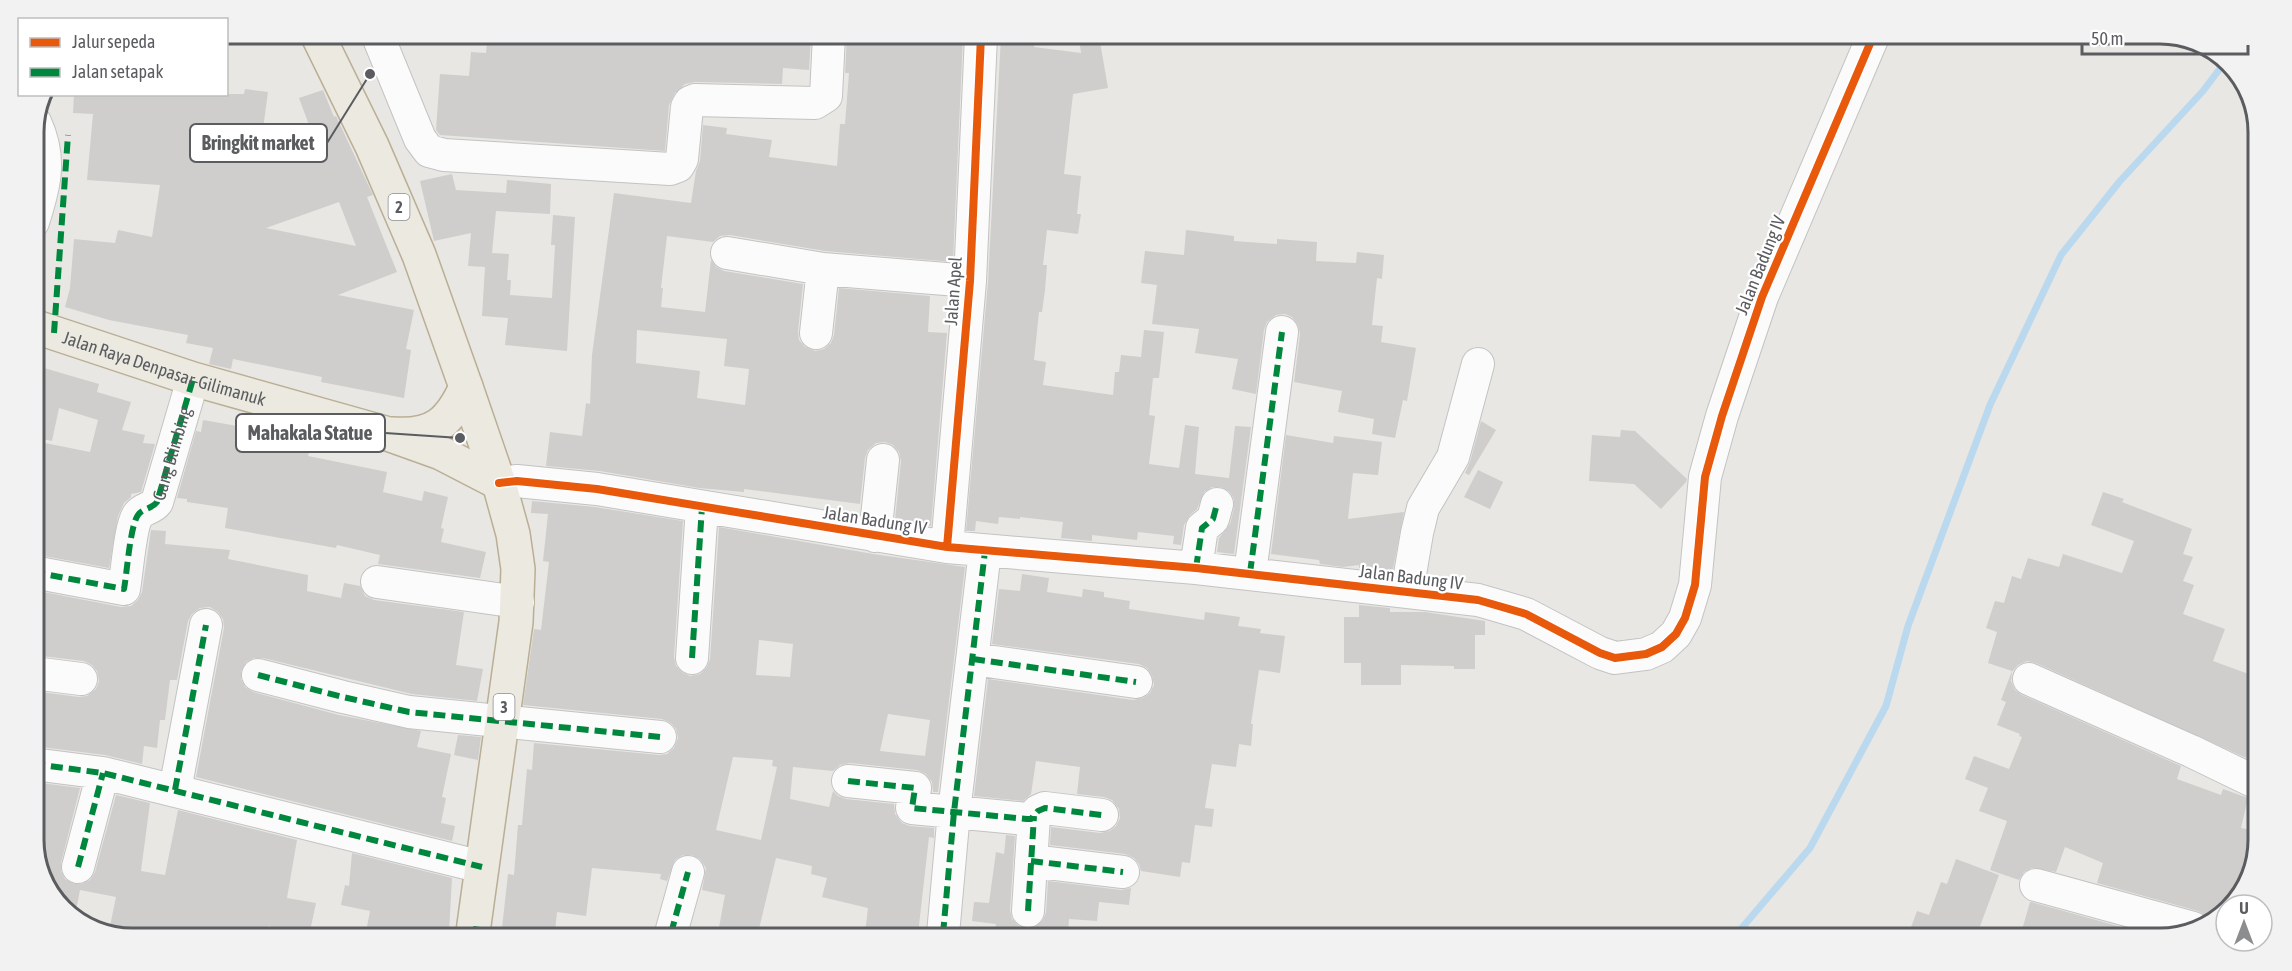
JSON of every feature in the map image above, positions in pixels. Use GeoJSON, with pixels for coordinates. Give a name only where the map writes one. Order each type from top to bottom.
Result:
{"type":"FeatureCollection","features":[{"type":"Feature","properties":{"kind":"highway","name":"2"},"geometry":{"type":"LineString","coordinates":[[321,44],[372,147],[419,255],[466,387]]}},
{"type":"Feature","properties":{"kind":"highway","name":"Jalan Raya Denpasar-Gilimanuk"},"geometry":{"type":"LineString","coordinates":[[44,330],[193,379],[385,433],[441,453],[499,483]]}},
{"type":"Feature","properties":{"kind":"highway"},"geometry":{"type":"LineString","coordinates":[[385,433],[411,435],[436,427],[456,410],[466,387]]}},
{"type":"Feature","properties":{"kind":"highway","name":"3"},"geometry":{"type":"LineString","coordinates":[[466,387],[499,483],[516,551],[518,602],[482,867],[480,928]]}},
{"type":"Feature","properties":{"kind":"street"},"geometry":{"type":"LineString","coordinates":[[381,44],[420,139],[429,151],[444,155],[670,169],[678,166],[682,159],[687,107],[690,102],[695,100],[815,103],[820,101],[826,96],[829,44]]}},
{"type":"Feature","properties":{"kind":"street","name":"Jalan Apel"},"geometry":{"type":"LineString","coordinates":[[947,547],[970,281],[981,44]]}},
{"type":"Feature","properties":{"kind":"street","name":"Jalan Badung IV"},"geometry":{"type":"LineString","coordinates":[[499,483],[517,481],[566,485],[947,547],[1250,573],[1478,600],[1526,614],[1600,653],[1615,658],[1646,654],[1669,641],[1685,618],[1695,585],[1705,477],[1722,416],[1762,297],[1870,44]]}},
{"type":"Feature","properties":{"kind":"street"},"geometry":{"type":"LineString","coordinates":[[44,146],[47,167],[44,179]]}},
{"type":"Feature","properties":{"kind":"street"},"geometry":{"type":"LineString","coordinates":[[727,252],[823,269],[970,281]]}},
{"type":"Feature","properties":{"kind":"street"},"geometry":{"type":"LineString","coordinates":[[816,333],[823,269]]}},
{"type":"Feature","properties":{"kind":"street"},"geometry":{"type":"LineString","coordinates":[[1250,573],[1282,332]]}},
{"type":"Feature","properties":{"kind":"street"},"geometry":{"type":"LineString","coordinates":[[1407,591],[1416,533],[1424,508],[1453,457],[1478,364]]}},
{"type":"Feature","properties":{"kind":"street","name":"Gang Blimbing"},"geometry":{"type":"LineString","coordinates":[[44,574],[124,589],[134,523],[140,512],[157,502],[193,379]]}},
{"type":"Feature","properties":{"kind":"street"},"geometry":{"type":"LineString","coordinates":[[875,536],[883,460]]}},
{"type":"Feature","properties":{"kind":"street"},"geometry":{"type":"LineString","coordinates":[[1196,568],[1202,528],[1213,519],[1217,504]]}},
{"type":"Feature","properties":{"kind":"street"},"geometry":{"type":"LineString","coordinates":[[692,658],[702,507]]}},
{"type":"Feature","properties":{"kind":"street"},"geometry":{"type":"LineString","coordinates":[[943,928],[985,551]]}},
{"type":"Feature","properties":{"kind":"street"},"geometry":{"type":"LineString","coordinates":[[377,582],[518,602]]}},
{"type":"Feature","properties":{"kind":"street"},"geometry":{"type":"LineString","coordinates":[[175,790],[206,625]]}},
{"type":"Feature","properties":{"kind":"street"},"geometry":{"type":"LineString","coordinates":[[973,659],[1136,682]]}},
{"type":"Feature","properties":{"kind":"street"},"geometry":{"type":"LineString","coordinates":[[44,674],[81,679]]}},
{"type":"Feature","properties":{"kind":"street"},"geometry":{"type":"LineString","coordinates":[[258,675],[409,711],[502,723],[574,727],[660,737]]}},
{"type":"Feature","properties":{"kind":"street"},"geometry":{"type":"LineString","coordinates":[[2029,680],[2192,751],[2248,779]]}},
{"type":"Feature","properties":{"kind":"street"},"geometry":{"type":"LineString","coordinates":[[44,765],[103,773],[482,867]]}},
{"type":"Feature","properties":{"kind":"street"},"geometry":{"type":"LineString","coordinates":[[78,867],[103,773]]}},
{"type":"Feature","properties":{"kind":"street"},"geometry":{"type":"LineString","coordinates":[[848,781],[915,788],[912,808],[1018,819],[1031,819],[1038,811],[1045,808],[1102,815]]}},
{"type":"Feature","properties":{"kind":"street"},"geometry":{"type":"LineString","coordinates":[[1028,911],[1034,816]]}},
{"type":"Feature","properties":{"kind":"street"},"geometry":{"type":"LineString","coordinates":[[1031,861],[1123,872]]}},
{"type":"Feature","properties":{"kind":"street"},"geometry":{"type":"LineString","coordinates":[[671,928],[688,872]]}},
{"type":"Feature","properties":{"kind":"street"},"geometry":{"type":"LineString","coordinates":[[2036,885],[2181,925]]}},
{"type":"Feature","properties":{"kind":"building"},"geometry":{"type":"Polygon","coordinates":[[[487,44],[810,44],[809,70],[783,68],[782,84],[695,82],[685,84],[675,93],[669,105],[665,151],[440,135],[436,130],[440,74],[469,76],[471,52],[486,53],[487,44]]]}},
{"type":"Feature","properties":{"kind":"building"},"geometry":{"type":"Polygon","coordinates":[[[847,44],[963,44],[953,262],[825,251],[730,235],[720,236],[713,242],[667,236],[661,307],[705,312],[711,260],[716,267],[724,271],[803,284],[799,340],[805,347],[815,351],[824,349],[831,343],[834,335],[839,288],[930,296],[928,332],[947,333],[931,526],[895,520],[901,461],[899,452],[893,445],[885,442],[876,443],[868,450],[860,504],[744,489],[744,492],[699,488],[600,471],[546,466],[550,432],[582,436],[586,403],[590,404],[592,355],[614,193],[691,203],[696,171],[700,161],[703,125],[727,128],[726,134],[772,140],[769,157],[837,166],[840,124],[845,124],[849,73],[845,73],[847,44]],[[637,330],[636,363],[700,371],[697,398],[745,405],[749,369],[724,366],[727,339],[637,330]]]}},
{"type":"Feature","properties":{"kind":"building"},"geometry":{"type":"Polygon","coordinates":[[[1001,44],[1034,44],[1034,47],[1081,53],[1080,44],[1100,44],[1108,88],[1073,94],[1064,174],[1081,176],[1077,214],[1081,214],[1078,234],[1047,230],[1043,265],[1047,265],[1045,290],[1042,312],[1039,312],[1034,360],[1046,362],[1043,385],[1113,395],[1115,372],[1119,372],[1121,355],[1141,357],[1144,330],[1164,332],[1159,378],[1153,378],[1149,415],[1155,416],[1149,464],[1179,468],[1185,425],[1199,427],[1195,474],[1229,478],[1235,426],[1251,427],[1234,554],[1217,552],[1219,538],[1230,524],[1234,508],[1234,499],[1230,492],[1221,487],[1212,487],[1204,492],[1197,509],[1184,525],[1181,545],[1173,544],[1174,536],[1138,532],[1137,540],[1092,535],[1092,541],[1061,538],[1063,522],[1020,517],[1020,519],[999,517],[998,524],[976,521],[975,531],[966,531],[988,282],[1001,44]]]}},
{"type":"Feature","properties":{"kind":"building"},"geometry":{"type":"Polygon","coordinates":[[[245,89],[268,92],[260,151],[312,133],[299,98],[323,90],[373,195],[367,197],[397,272],[338,295],[414,310],[406,349],[411,350],[404,398],[321,382],[322,377],[233,359],[231,369],[209,364],[213,348],[186,343],[188,335],[109,320],[65,307],[70,288],[74,239],[115,243],[118,230],[152,237],[160,185],[87,180],[93,114],[73,113],[74,96],[228,96],[228,94],[244,94],[245,89]],[[339,202],[266,228],[356,246],[339,202]]]}},
{"type":"Feature","properties":{"kind":"building"},"geometry":{"type":"Polygon","coordinates":[[[452,174],[456,190],[506,193],[507,180],[551,184],[550,214],[496,211],[492,253],[509,254],[507,280],[511,280],[510,295],[552,298],[555,245],[551,245],[553,215],[575,217],[567,351],[505,345],[508,318],[482,316],[485,267],[468,266],[471,233],[434,241],[420,181],[452,174]]]}},
{"type":"Feature","properties":{"kind":"building"},"geometry":{"type":"Polygon","coordinates":[[[1186,230],[1234,236],[1234,241],[1277,244],[1277,239],[1317,242],[1316,261],[1356,263],[1357,252],[1384,255],[1382,279],[1377,278],[1372,325],[1383,326],[1381,342],[1416,348],[1407,401],[1403,400],[1395,438],[1372,434],[1374,419],[1338,412],[1342,391],[1294,382],[1300,334],[1298,325],[1292,317],[1285,314],[1276,315],[1267,322],[1256,394],[1232,389],[1238,359],[1195,353],[1199,329],[1152,324],[1157,285],[1141,283],[1145,251],[1184,255],[1186,230]]]}},
{"type":"Feature","properties":{"kind":"building"},"geometry":{"type":"Polygon","coordinates":[[[44,368],[99,384],[97,392],[131,402],[122,430],[145,435],[143,443],[155,444],[141,492],[131,494],[118,516],[109,568],[44,556],[45,443],[90,452],[98,420],[59,408],[52,441],[44,439],[44,368]]]}},
{"type":"Feature","properties":{"kind":"building"},"geometry":{"type":"Polygon","coordinates":[[[203,420],[243,427],[242,433],[290,444],[289,448],[309,452],[308,456],[387,472],[383,492],[422,501],[424,491],[448,497],[441,528],[444,529],[441,542],[486,552],[480,578],[378,564],[380,555],[337,545],[336,548],[225,528],[228,508],[187,502],[187,499],[177,498],[196,431],[201,432],[203,420]]]}},
{"type":"Feature","properties":{"kind":"building"},"geometry":{"type":"Polygon","coordinates":[[[1481,421],[1496,430],[1469,475],[1465,473],[1481,421]]]}},
{"type":"Feature","properties":{"kind":"building"},"geometry":{"type":"Polygon","coordinates":[[[1621,430],[1635,431],[1687,479],[1661,509],[1634,484],[1589,481],[1592,435],[1620,437],[1621,430]]]}},
{"type":"Feature","properties":{"kind":"building"},"geometry":{"type":"Polygon","coordinates":[[[1286,435],[1333,443],[1334,436],[1382,442],[1378,475],[1353,473],[1348,519],[1404,512],[1393,569],[1390,572],[1359,568],[1359,565],[1343,567],[1320,564],[1319,560],[1271,554],[1286,435]]]}},
{"type":"Feature","properties":{"kind":"building"},"geometry":{"type":"Polygon","coordinates":[[[1478,470],[1503,482],[1490,509],[1464,497],[1478,470]]]}},
{"type":"Feature","properties":{"kind":"building"},"geometry":{"type":"Polygon","coordinates":[[[2103,492],[2124,499],[2122,502],[2192,529],[2183,554],[2193,557],[2183,581],[2194,585],[2183,614],[2225,629],[2213,661],[2248,674],[2248,759],[2036,663],[2027,661],[2018,665],[2012,672],[2011,681],[2015,690],[2022,695],[2181,766],[2177,779],[2221,795],[2223,789],[2248,798],[2241,828],[2248,829],[2247,856],[2242,873],[2230,893],[2214,893],[2214,909],[2205,915],[2198,911],[2097,883],[2103,863],[2065,847],[2056,872],[2032,868],[2024,872],[2019,880],[1990,870],[2007,821],[1979,811],[1988,788],[1965,779],[1974,756],[2009,769],[2022,737],[2019,736],[2020,734],[1997,725],[2006,702],[2001,700],[2012,671],[1988,663],[1997,632],[1986,628],[1995,601],[2004,603],[2012,576],[2021,579],[2028,558],[2059,567],[2063,554],[2122,573],[2134,541],[2091,525],[2103,492]]]}},
{"type":"Feature","properties":{"kind":"building"},"geometry":{"type":"Polygon","coordinates":[[[532,501],[595,507],[683,521],[674,657],[676,666],[690,676],[700,674],[707,667],[710,659],[719,527],[873,554],[965,567],[938,792],[933,792],[932,782],[926,774],[917,770],[850,763],[840,765],[833,771],[793,767],[790,799],[829,807],[833,791],[846,799],[894,804],[895,814],[902,823],[934,828],[934,838],[929,837],[919,928],[866,928],[868,908],[822,897],[827,878],[811,874],[812,866],[776,858],[759,928],[719,928],[725,895],[702,890],[706,868],[700,859],[692,855],[683,855],[675,860],[667,881],[660,879],[661,874],[592,868],[586,916],[557,912],[555,928],[502,928],[508,874],[514,875],[518,825],[522,825],[527,769],[532,770],[534,743],[659,755],[667,754],[674,748],[678,738],[676,729],[671,723],[662,719],[523,705],[534,629],[541,630],[549,562],[543,561],[548,514],[531,513],[532,501]],[[759,640],[756,675],[790,677],[793,644],[759,640]],[[888,714],[880,751],[925,756],[930,720],[888,714]],[[733,757],[716,830],[761,840],[777,767],[772,766],[773,760],[733,757]]]}},
{"type":"Feature","properties":{"kind":"building"},"geometry":{"type":"Polygon","coordinates":[[[151,530],[166,531],[165,544],[230,550],[228,559],[308,575],[307,591],[341,598],[344,583],[360,586],[365,596],[374,600],[464,612],[456,665],[483,669],[477,701],[412,694],[263,658],[254,658],[246,662],[241,671],[241,679],[245,687],[253,692],[339,715],[421,731],[417,747],[451,754],[442,797],[446,798],[441,823],[455,826],[452,841],[196,777],[224,628],[223,619],[210,607],[200,608],[192,614],[188,621],[177,680],[170,680],[165,720],[160,720],[157,748],[144,746],[142,764],[105,755],[44,747],[44,692],[87,696],[96,689],[99,681],[97,671],[84,661],[44,656],[44,592],[121,607],[131,606],[142,592],[151,530]]]}},
{"type":"Feature","properties":{"kind":"building"},"geometry":{"type":"Polygon","coordinates":[[[1022,574],[1049,578],[1047,592],[1082,597],[1083,589],[1104,592],[1104,597],[1130,601],[1129,609],[1204,620],[1205,612],[1240,617],[1238,626],[1261,629],[1260,633],[1285,636],[1280,673],[1259,670],[1251,724],[1253,724],[1251,746],[1239,744],[1236,767],[1212,764],[1205,808],[1214,809],[1212,827],[1195,825],[1190,863],[1182,862],[1180,877],[1141,871],[1134,858],[1125,854],[1050,845],[1051,827],[1100,833],[1110,831],[1120,818],[1119,809],[1112,800],[1077,794],[1080,767],[1036,761],[1031,794],[1023,801],[974,796],[988,679],[1133,700],[1143,698],[1150,693],[1154,685],[1152,675],[1147,668],[1139,664],[992,644],[999,589],[1020,591],[1022,574]]]}},
{"type":"Feature","properties":{"kind":"building"},"geometry":{"type":"Polygon","coordinates":[[[1359,605],[1390,608],[1390,612],[1425,612],[1485,621],[1485,635],[1475,635],[1475,669],[1454,669],[1454,666],[1401,665],[1401,685],[1361,685],[1361,663],[1344,663],[1344,617],[1359,617],[1359,605]]]}},
{"type":"Feature","properties":{"kind":"building"},"geometry":{"type":"Polygon","coordinates":[[[458,735],[481,737],[478,760],[454,755],[458,735]]]}},
{"type":"Feature","properties":{"kind":"building"},"geometry":{"type":"Polygon","coordinates":[[[44,783],[80,788],[61,863],[61,871],[65,879],[74,884],[82,884],[90,880],[95,872],[116,795],[150,803],[141,871],[165,875],[178,810],[297,840],[287,898],[316,903],[311,928],[268,926],[268,928],[132,928],[110,925],[116,897],[80,890],[77,908],[58,888],[48,868],[44,845],[44,783]]]}},
{"type":"Feature","properties":{"kind":"building"},"geometry":{"type":"Polygon","coordinates":[[[1006,835],[1015,836],[1010,910],[1012,919],[1024,928],[995,928],[996,924],[972,921],[974,902],[989,903],[996,852],[1004,854],[1006,835]]]}},
{"type":"Feature","properties":{"kind":"building"},"geometry":{"type":"Polygon","coordinates":[[[352,853],[452,878],[449,928],[367,928],[370,911],[341,905],[345,885],[349,886],[352,853]]]}},
{"type":"Feature","properties":{"kind":"building"},"geometry":{"type":"Polygon","coordinates":[[[1956,859],[1999,875],[1979,928],[1911,928],[1917,911],[1929,915],[1941,882],[1947,884],[1956,859]]]}},
{"type":"Feature","properties":{"kind":"building"},"geometry":{"type":"Polygon","coordinates":[[[1048,881],[1121,890],[1131,888],[1129,905],[1099,902],[1097,921],[1069,919],[1068,928],[1031,928],[1043,920],[1046,912],[1048,881]]]}},
{"type":"Feature","properties":{"kind":"building"},"geometry":{"type":"Polygon","coordinates":[[[2031,902],[2125,928],[2023,928],[2031,902]]]}},
{"type":"Feature","properties":{"kind":"waterway"},"geometry":{"type":"LineString","coordinates":[[1742,928],[1810,848],[1886,706],[1908,626],[1990,405],[2061,255],[2120,181],[2203,91],[2221,68]]}},
{"type":"Feature","properties":{"kind":"marked path"},"geometry":{"type":"LineString","coordinates":[[54,333],[68,135]]}},
{"type":"Feature","properties":{"kind":"marked path"},"geometry":{"type":"LineString","coordinates":[[1250,573],[1282,332]]}},
{"type":"Feature","properties":{"kind":"marked path"},"geometry":{"type":"LineString","coordinates":[[44,574],[124,589],[135,521],[140,513],[157,502],[193,379]]}},
{"type":"Feature","properties":{"kind":"marked path"},"geometry":{"type":"LineString","coordinates":[[1196,568],[1202,528],[1213,519],[1217,504]]}},
{"type":"Feature","properties":{"kind":"marked path"},"geometry":{"type":"LineString","coordinates":[[692,658],[702,507]]}},
{"type":"Feature","properties":{"kind":"marked path"},"geometry":{"type":"LineString","coordinates":[[944,928],[954,812],[985,551]]}},
{"type":"Feature","properties":{"kind":"marked path"},"geometry":{"type":"LineString","coordinates":[[175,790],[206,625]]}},
{"type":"Feature","properties":{"kind":"marked path"},"geometry":{"type":"LineString","coordinates":[[973,659],[1136,682]]}},
{"type":"Feature","properties":{"kind":"marked path"},"geometry":{"type":"LineString","coordinates":[[258,675],[409,712],[660,737]]}},
{"type":"Feature","properties":{"kind":"marked path"},"geometry":{"type":"LineString","coordinates":[[44,765],[103,773],[482,867]]}},
{"type":"Feature","properties":{"kind":"marked path"},"geometry":{"type":"LineString","coordinates":[[78,867],[103,773]]}},
{"type":"Feature","properties":{"kind":"marked path"},"geometry":{"type":"LineString","coordinates":[[848,781],[915,788],[912,808],[1027,819],[1031,819],[1038,811],[1045,808],[1102,815]]}},
{"type":"Feature","properties":{"kind":"marked path"},"geometry":{"type":"LineString","coordinates":[[1028,911],[1034,816]]}},
{"type":"Feature","properties":{"kind":"marked path"},"geometry":{"type":"LineString","coordinates":[[1031,861],[1123,872]]}},
{"type":"Feature","properties":{"kind":"marked path"},"geometry":{"type":"LineString","coordinates":[[672,928],[688,872]]}},
{"type":"Feature","properties":{"kind":"cycle path"},"geometry":{"type":"LineString","coordinates":[[947,547],[970,281],[981,44]]}},
{"type":"Feature","properties":{"kind":"cycle path"},"geometry":{"type":"LineString","coordinates":[[499,483],[517,481],[597,489],[947,547],[1196,568],[1478,600],[1526,614],[1600,653],[1615,658],[1646,654],[1662,647],[1676,634],[1685,618],[1695,585],[1705,477],[1722,416],[1762,297],[1870,44]]}},
{"type":"Feature","properties":{"kind":"place","name":"Bringkit market"},"geometry":{"type":"Point","coordinates":[370,74]}},
{"type":"Feature","properties":{"kind":"place","name":"Mahakala Statue"},"geometry":{"type":"Point","coordinates":[460,438]}}]}
